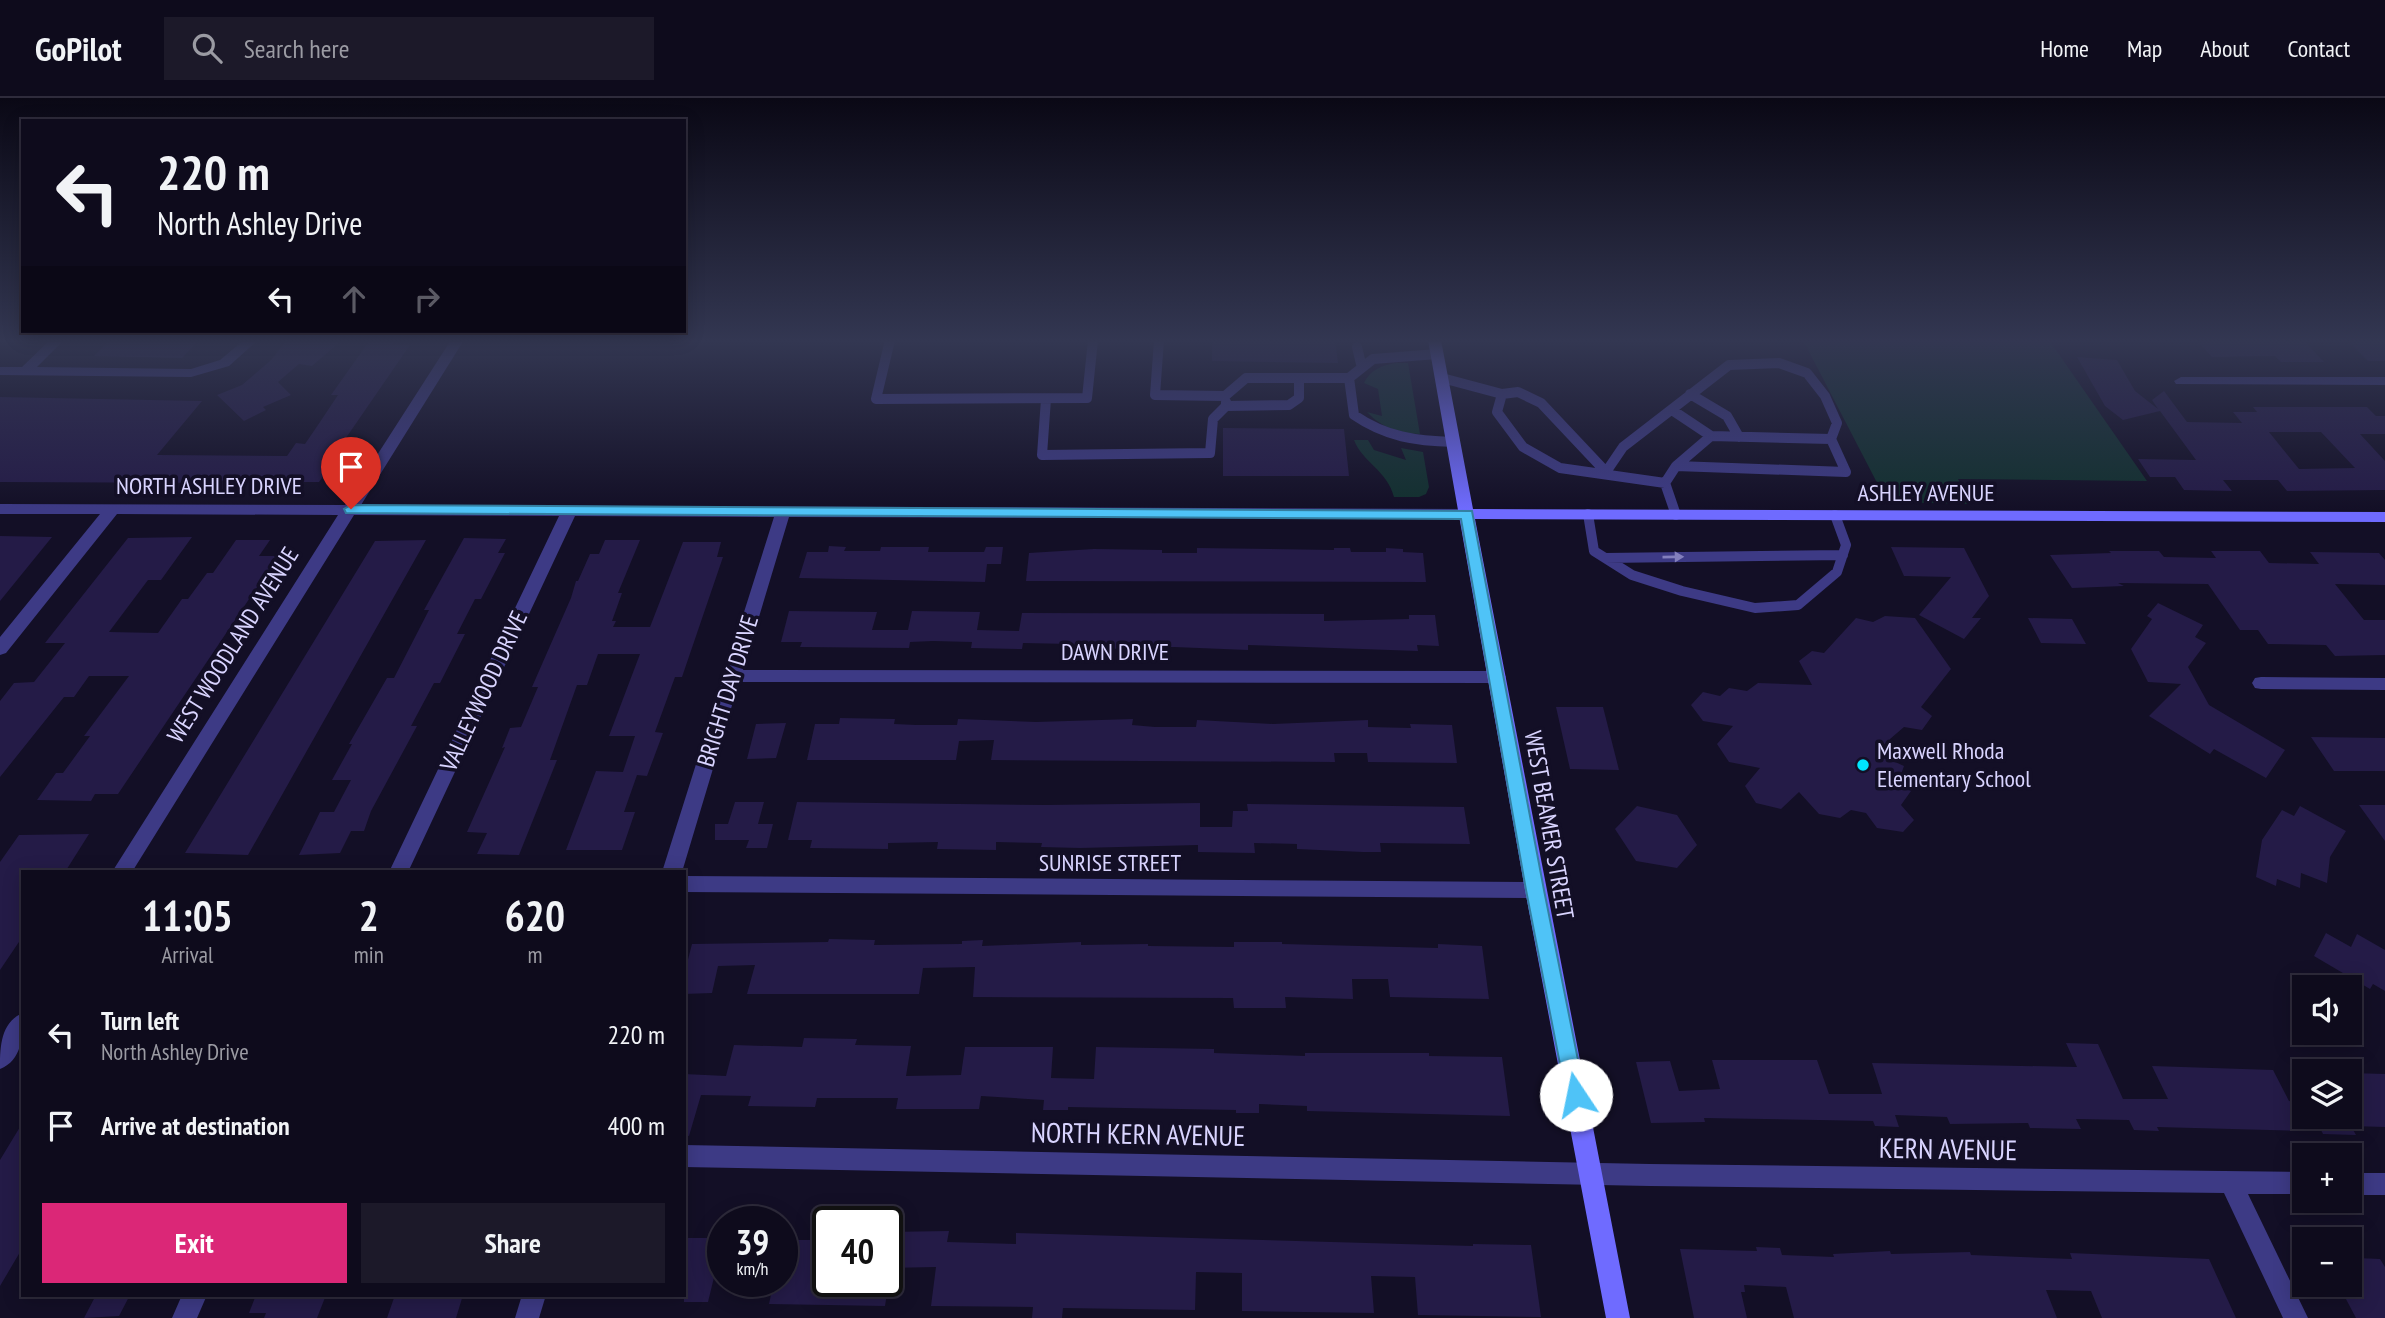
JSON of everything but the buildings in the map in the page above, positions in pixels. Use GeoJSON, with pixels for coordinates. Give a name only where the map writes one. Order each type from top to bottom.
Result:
{"type":"FeatureCollection","features":[{"type":"Feature","properties":{"kind":"street","name":"WEST WOODLAND AVENUE"},"geometry":{"type":"LineString","coordinates":[[122,870],[421,397]]}},
{"type":"Feature","properties":{"kind":"street","name":"WEST BEAMER STREET"},"geometry":{"type":"LineString","coordinates":[[1446,397],[1535,890],[1618,1318]]}},
{"type":"Feature","properties":{"kind":"street","name":"NORTH ASHLEY DRIVE"},"geometry":{"type":"LineString","coordinates":[[0,509],[1468,514]]}},
{"type":"Feature","properties":{"kind":"street"},"geometry":{"type":"LineString","coordinates":[[0,649],[113,509]]}},
{"type":"Feature","properties":{"kind":"street","name":"VALLEYWOOD DRIVE"},"geometry":{"type":"LineString","coordinates":[[399,870],[570,510]]}},
{"type":"Feature","properties":{"kind":"street","name":"BRIGHT DAY DRIVE"},"geometry":{"type":"LineString","coordinates":[[673,870],[783,511]]}},
{"type":"Feature","properties":{"kind":"street","name":"ASHLEY AVENUE"},"geometry":{"type":"LineString","coordinates":[[1468,514],[2385,517]]}},
{"type":"Feature","properties":{"kind":"street","name":"DAWN DRIVE"},"geometry":{"type":"LineString","coordinates":[[733,676],[1497,677]]}},
{"type":"Feature","properties":{"kind":"street"},"geometry":{"type":"LineString","coordinates":[[2261,683],[2385,684]]}},
{"type":"Feature","properties":{"kind":"street","name":"SUNRISE STREET"},"geometry":{"type":"LineString","coordinates":[[686,884],[1535,890]]}},
{"type":"Feature","properties":{"kind":"street"},"geometry":{"type":"LineString","coordinates":[[0,1059],[21,1026]]}},
{"type":"Feature","properties":{"kind":"street","name":"NORTH KERN AVENUE"},"geometry":{"type":"LineString","coordinates":[[686,1156],[1591,1172]]}},
{"type":"Feature","properties":{"kind":"street","name":"KERN AVENUE"},"geometry":{"type":"LineString","coordinates":[[1591,1172],[2292,1183]]}},
{"type":"Feature","properties":{"kind":"street"},"geometry":{"type":"LineString","coordinates":[[2230,1182],[2296,1318]]}},
{"type":"Feature","properties":{"kind":"street"},"geometry":{"type":"LineString","coordinates":[[2362,1184],[2385,1184]]}},
{"type":"Feature","properties":{"kind":"street"},"geometry":{"type":"LineString","coordinates":[[184,1318],[194,1297]]}},
{"type":"Feature","properties":{"kind":"street"},"geometry":{"type":"LineString","coordinates":[[527,1318],[533,1297]]}},
{"type":"Feature","properties":{"kind":"lane"},"geometry":{"type":"LineString","coordinates":[[876,397],[876,399],[1087,397]]}},
{"type":"Feature","properties":{"kind":"lane"},"geometry":{"type":"LineString","coordinates":[[1178,397],[1289,405],[1299,397]]}},
{"type":"Feature","properties":{"kind":"lane"},"geometry":{"type":"LineString","coordinates":[[1046,399],[1042,455],[1210,453],[1213,419],[1230,397]]}},
{"type":"Feature","properties":{"kind":"lane"},"geometry":{"type":"LineString","coordinates":[[1352,397],[1354,415],[1373,429],[1398,439],[1454,442]]}},
{"type":"Feature","properties":{"kind":"lane"},"geometry":{"type":"LineString","coordinates":[[1501,397],[1497,412],[1523,447],[1560,468],[1606,472],[1665,482]]}},
{"type":"Feature","properties":{"kind":"lane"},"geometry":{"type":"LineString","coordinates":[[1528,397],[1541,403],[1606,472]]}},
{"type":"Feature","properties":{"kind":"lane"},"geometry":{"type":"LineString","coordinates":[[1606,472],[1623,447],[1687,397]]}},
{"type":"Feature","properties":{"kind":"lane"},"geometry":{"type":"LineString","coordinates":[[1695,397],[1727,416],[1739,437]]}},
{"type":"Feature","properties":{"kind":"lane"},"geometry":{"type":"LineString","coordinates":[[1825,397],[1837,424],[1830,439]]}},
{"type":"Feature","properties":{"kind":"lane"},"geometry":{"type":"LineString","coordinates":[[1672,410],[1711,436],[1830,439]]}},
{"type":"Feature","properties":{"kind":"lane"},"geometry":{"type":"LineString","coordinates":[[1665,482],[1676,466],[1711,436]]}},
{"type":"Feature","properties":{"kind":"lane"},"geometry":{"type":"LineString","coordinates":[[1676,466],[1846,472],[1838,449],[1830,439]]}},
{"type":"Feature","properties":{"kind":"lane"},"geometry":{"type":"LineString","coordinates":[[1665,482],[1676,515]]}},
{"type":"Feature","properties":{"kind":"lane"},"geometry":{"type":"LineString","coordinates":[[1587,514],[1594,551],[1632,575],[1682,591],[1755,608],[1798,605],[1837,572],[1846,545],[1835,515]]}},
{"type":"Feature","properties":{"kind":"lane"},"geometry":{"type":"LineString","coordinates":[[1605,558],[1843,555]]}},
{"type":"Feature","properties":{"kind":"green space"},"geometry":{"type":"Polygon","coordinates":[[[1379,397],[1414,397],[1420,434],[1391,429],[1367,412],[1382,416],[1379,397]]]}},
{"type":"Feature","properties":{"kind":"green space"},"geometry":{"type":"Polygon","coordinates":[[[1833,397],[2089,397],[2147,481],[1958,479],[1971,504],[1887,502],[1833,397]]]}},
{"type":"Feature","properties":{"kind":"green space"},"geometry":{"type":"Polygon","coordinates":[[[1354,440],[1368,440],[1374,450],[1406,460],[1401,448],[1423,452],[1429,487],[1426,494],[1419,497],[1394,497],[1386,480],[1363,455],[1354,440]]]}},
{"type":"Feature","properties":{"kind":"place","name":"Maxwell Rhoda Elementary School"},"geometry":{"type":"Point","coordinates":[1863,765]}},
{"type":"Feature","properties":{"kind":"route"},"geometry":{"type":"LineString","coordinates":[[351,509],[1468,514],[1535,890],[1576,1095]]}}]}
